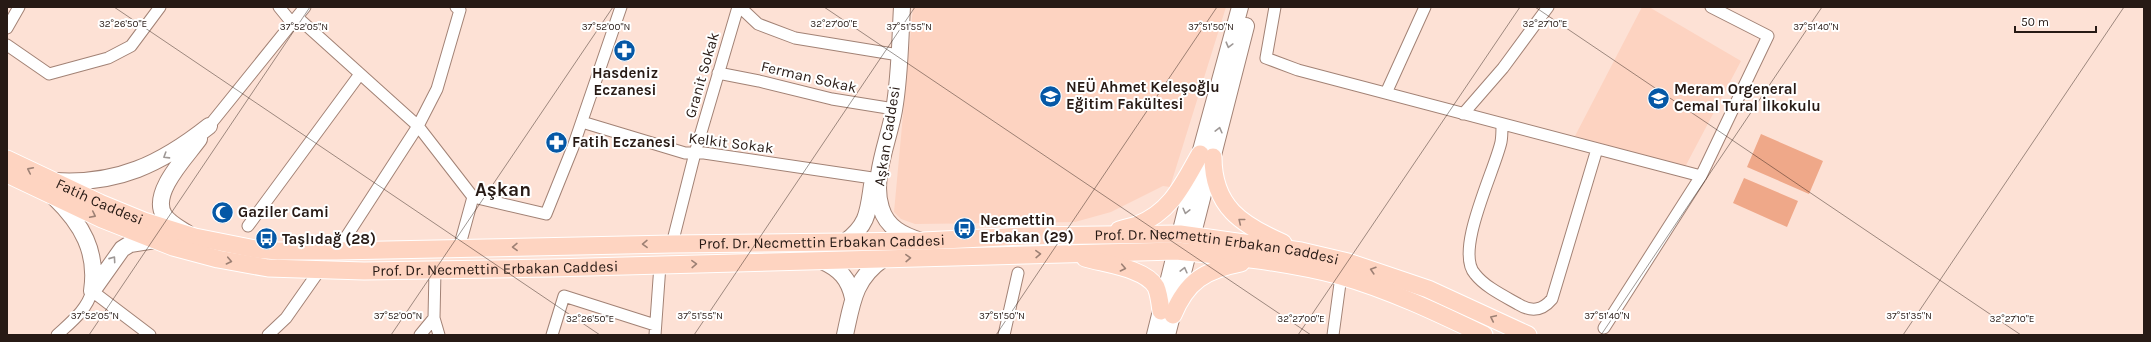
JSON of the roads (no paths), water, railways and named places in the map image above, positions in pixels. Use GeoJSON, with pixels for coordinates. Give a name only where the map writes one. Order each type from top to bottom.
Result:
{"type":"FeatureCollection","features":[{"type":"Feature","properties":{"kind":"main road"},"geometry":{"type":"LineString","coordinates":[[1102,236],[1147,220],[1166,207],[1206,156],[1213,169],[1219,190],[1236,217],[1251,228],[1301,251]]}},
{"type":"Feature","properties":{"kind":"main road","name":"Fatih Caddesi"},"geometry":{"type":"LineString","coordinates":[[7,159],[102,219],[154,240],[193,245]]}},
{"type":"Feature","properties":{"kind":"main road","name":"Fatih Caddesi"},"geometry":{"type":"LineString","coordinates":[[7,174],[124,213],[193,245]]}},
{"type":"Feature","properties":{"kind":"main road","name":"Prof. Dr. Necmettin Erbakan Caddesi"},"geometry":{"type":"LineString","coordinates":[[193,245],[263,250],[337,251],[672,244],[923,242],[1024,236],[1186,235],[1301,251],[1348,262],[1414,284],[1450,298],[1528,335]]}},
{"type":"Feature","properties":{"kind":"main road","name":"Prof. Dr. Necmettin Erbakan Caddesi"},"geometry":{"type":"LineString","coordinates":[[193,245],[268,268],[319,271],[660,265],[1182,251],[1255,260],[1341,276],[1386,292],[1484,335]]}},
{"type":"Feature","properties":{"kind":"main road"},"geometry":{"type":"LineString","coordinates":[[1072,253],[1140,273],[1155,287],[1167,313],[1184,292],[1204,275],[1226,266],[1255,260]]}},
{"type":"Feature","properties":{"kind":"street"},"geometry":{"type":"LineString","coordinates":[[7,28],[19,7]]}},
{"type":"Feature","properties":{"kind":"street"},"geometry":{"type":"LineString","coordinates":[[7,45],[49,74],[108,58],[131,46],[160,7]]}},
{"type":"Feature","properties":{"kind":"street"},"geometry":{"type":"LineString","coordinates":[[279,7],[360,74],[418,126],[473,197],[546,214],[582,122],[621,7]]}},
{"type":"Feature","properties":{"kind":"street"},"geometry":{"type":"LineString","coordinates":[[193,245],[162,211],[161,199],[168,182],[209,126],[305,7]]}},
{"type":"Feature","properties":{"kind":"street"},"geometry":{"type":"LineString","coordinates":[[739,7],[758,24],[795,38],[893,54]]}},
{"type":"Feature","properties":{"kind":"street","name":"Granit Sokak"},"geometry":{"type":"LineString","coordinates":[[672,244],[695,153],[739,7]]}},
{"type":"Feature","properties":{"kind":"street","name":"Aşkan Caddesi"},"geometry":{"type":"LineString","coordinates":[[845,242],[861,229],[866,220],[876,179],[889,108],[893,54],[892,7]]}},
{"type":"Feature","properties":{"kind":"street","name":"Aşkan Caddesi"},"geometry":{"type":"LineString","coordinates":[[893,54],[902,7]]}},
{"type":"Feature","properties":{"kind":"street"},"geometry":{"type":"LineString","coordinates":[[1167,335],[1167,313],[1206,156],[1240,7]]}},
{"type":"Feature","properties":{"kind":"street"},"geometry":{"type":"LineString","coordinates":[[1206,156],[1250,7]]}},
{"type":"Feature","properties":{"kind":"street"},"geometry":{"type":"LineString","coordinates":[[1275,7],[1266,58],[1298,70],[1701,176]]}},
{"type":"Feature","properties":{"kind":"street"},"geometry":{"type":"LineString","coordinates":[[1386,93],[1425,7]]}},
{"type":"Feature","properties":{"kind":"street"},"geometry":{"type":"LineString","coordinates":[[1463,114],[1503,68],[1548,7]]}},
{"type":"Feature","properties":{"kind":"street"},"geometry":{"type":"LineString","coordinates":[[1604,328],[1701,176],[1768,36],[1711,7]]}},
{"type":"Feature","properties":{"kind":"street"},"geometry":{"type":"LineString","coordinates":[[337,251],[418,126],[437,88],[461,8]]}},
{"type":"Feature","properties":{"kind":"street","name":"Ferman Sokak"},"geometry":{"type":"LineString","coordinates":[[718,73],[759,81],[832,100],[889,108]]}},
{"type":"Feature","properties":{"kind":"street"},"geometry":{"type":"LineString","coordinates":[[248,226],[360,74]]}},
{"type":"Feature","properties":{"kind":"street","name":"Kelkit Sokak"},"geometry":{"type":"LineString","coordinates":[[582,122],[685,153],[695,153],[876,179]]}},
{"type":"Feature","properties":{"kind":"street"},"geometry":{"type":"LineString","coordinates":[[1502,124],[1501,142],[1474,221],[1469,247],[1471,266],[1474,274],[1496,291],[1525,309],[1536,310],[1546,306],[1552,299],[1598,149]]}},
{"type":"Feature","properties":{"kind":"street"},"geometry":{"type":"LineString","coordinates":[[57,335],[79,314],[90,298],[94,271],[93,256],[89,242],[52,188],[84,182],[100,181],[140,169],[188,142],[209,126]]}},
{"type":"Feature","properties":{"kind":"street","name":"Aşkan Caddesi"},"geometry":{"type":"LineString","coordinates":[[876,179],[878,198],[886,219],[900,232],[923,242]]}},
{"type":"Feature","properties":{"kind":"street"},"geometry":{"type":"LineString","coordinates":[[459,248],[473,197]]}},
{"type":"Feature","properties":{"kind":"street"},"geometry":{"type":"LineString","coordinates":[[92,291],[122,249],[130,244],[154,240]]}},
{"type":"Feature","properties":{"kind":"street"},"geometry":{"type":"LineString","coordinates":[[845,335],[853,298],[866,273],[883,259]]}},
{"type":"Feature","properties":{"kind":"street"},"geometry":{"type":"LineString","coordinates":[[822,261],[842,272],[848,280],[853,298]]}},
{"type":"Feature","properties":{"kind":"street"},"geometry":{"type":"LineString","coordinates":[[552,335],[564,296],[655,330],[660,265]]}},
{"type":"Feature","properties":{"kind":"street"},"geometry":{"type":"LineString","coordinates":[[435,270],[434,318],[440,335]]}},
{"type":"Feature","properties":{"kind":"street"},"geometry":{"type":"LineString","coordinates":[[268,335],[286,318],[319,271]]}},
{"type":"Feature","properties":{"kind":"street"},"geometry":{"type":"LineString","coordinates":[[1004,335],[1018,273]]}},
{"type":"Feature","properties":{"kind":"street"},"geometry":{"type":"LineString","coordinates":[[1333,335],[1341,276]]}},
{"type":"Feature","properties":{"kind":"street"},"geometry":{"type":"LineString","coordinates":[[92,291],[150,335]]}},
{"type":"Feature","properties":{"kind":"street"},"geometry":{"type":"LineString","coordinates":[[1155,335],[1167,313]]}},
{"type":"Feature","properties":{"kind":"street"},"geometry":{"type":"LineString","coordinates":[[420,335],[434,318]]}},
{"type":"Feature","properties":{"kind":"place","name":"Hasdeniz Eczanesi"},"geometry":{"type":"Point","coordinates":[625,50]}},
{"type":"Feature","properties":{"kind":"place","name":"NEÜ Ahmet Keleşoğlu Eğitim Fakültesi"},"geometry":{"type":"Point","coordinates":[1051,96]}},
{"type":"Feature","properties":{"kind":"place","name":"Meram Orgeneral Cemal Tural İlkokulu"},"geometry":{"type":"Point","coordinates":[1658,98]}},
{"type":"Feature","properties":{"kind":"place","name":"Fatih Eczanesi"},"geometry":{"type":"Point","coordinates":[556,142]}},
{"type":"Feature","properties":{"kind":"place","name":"Gaziler Cami"},"geometry":{"type":"Point","coordinates":[222,212]}},
{"type":"Feature","properties":{"kind":"place","name":"Necmettin Erbakan (29)"},"geometry":{"type":"Point","coordinates":[964,229]}},
{"type":"Feature","properties":{"kind":"place","name":"Taşlıdağ (28)"},"geometry":{"type":"Point","coordinates":[267,239]}},
{"type":"Feature","properties":{"kind":"district","name":"Aşkan"},"geometry":{"type":"Point","coordinates":[503,189]}}]}
